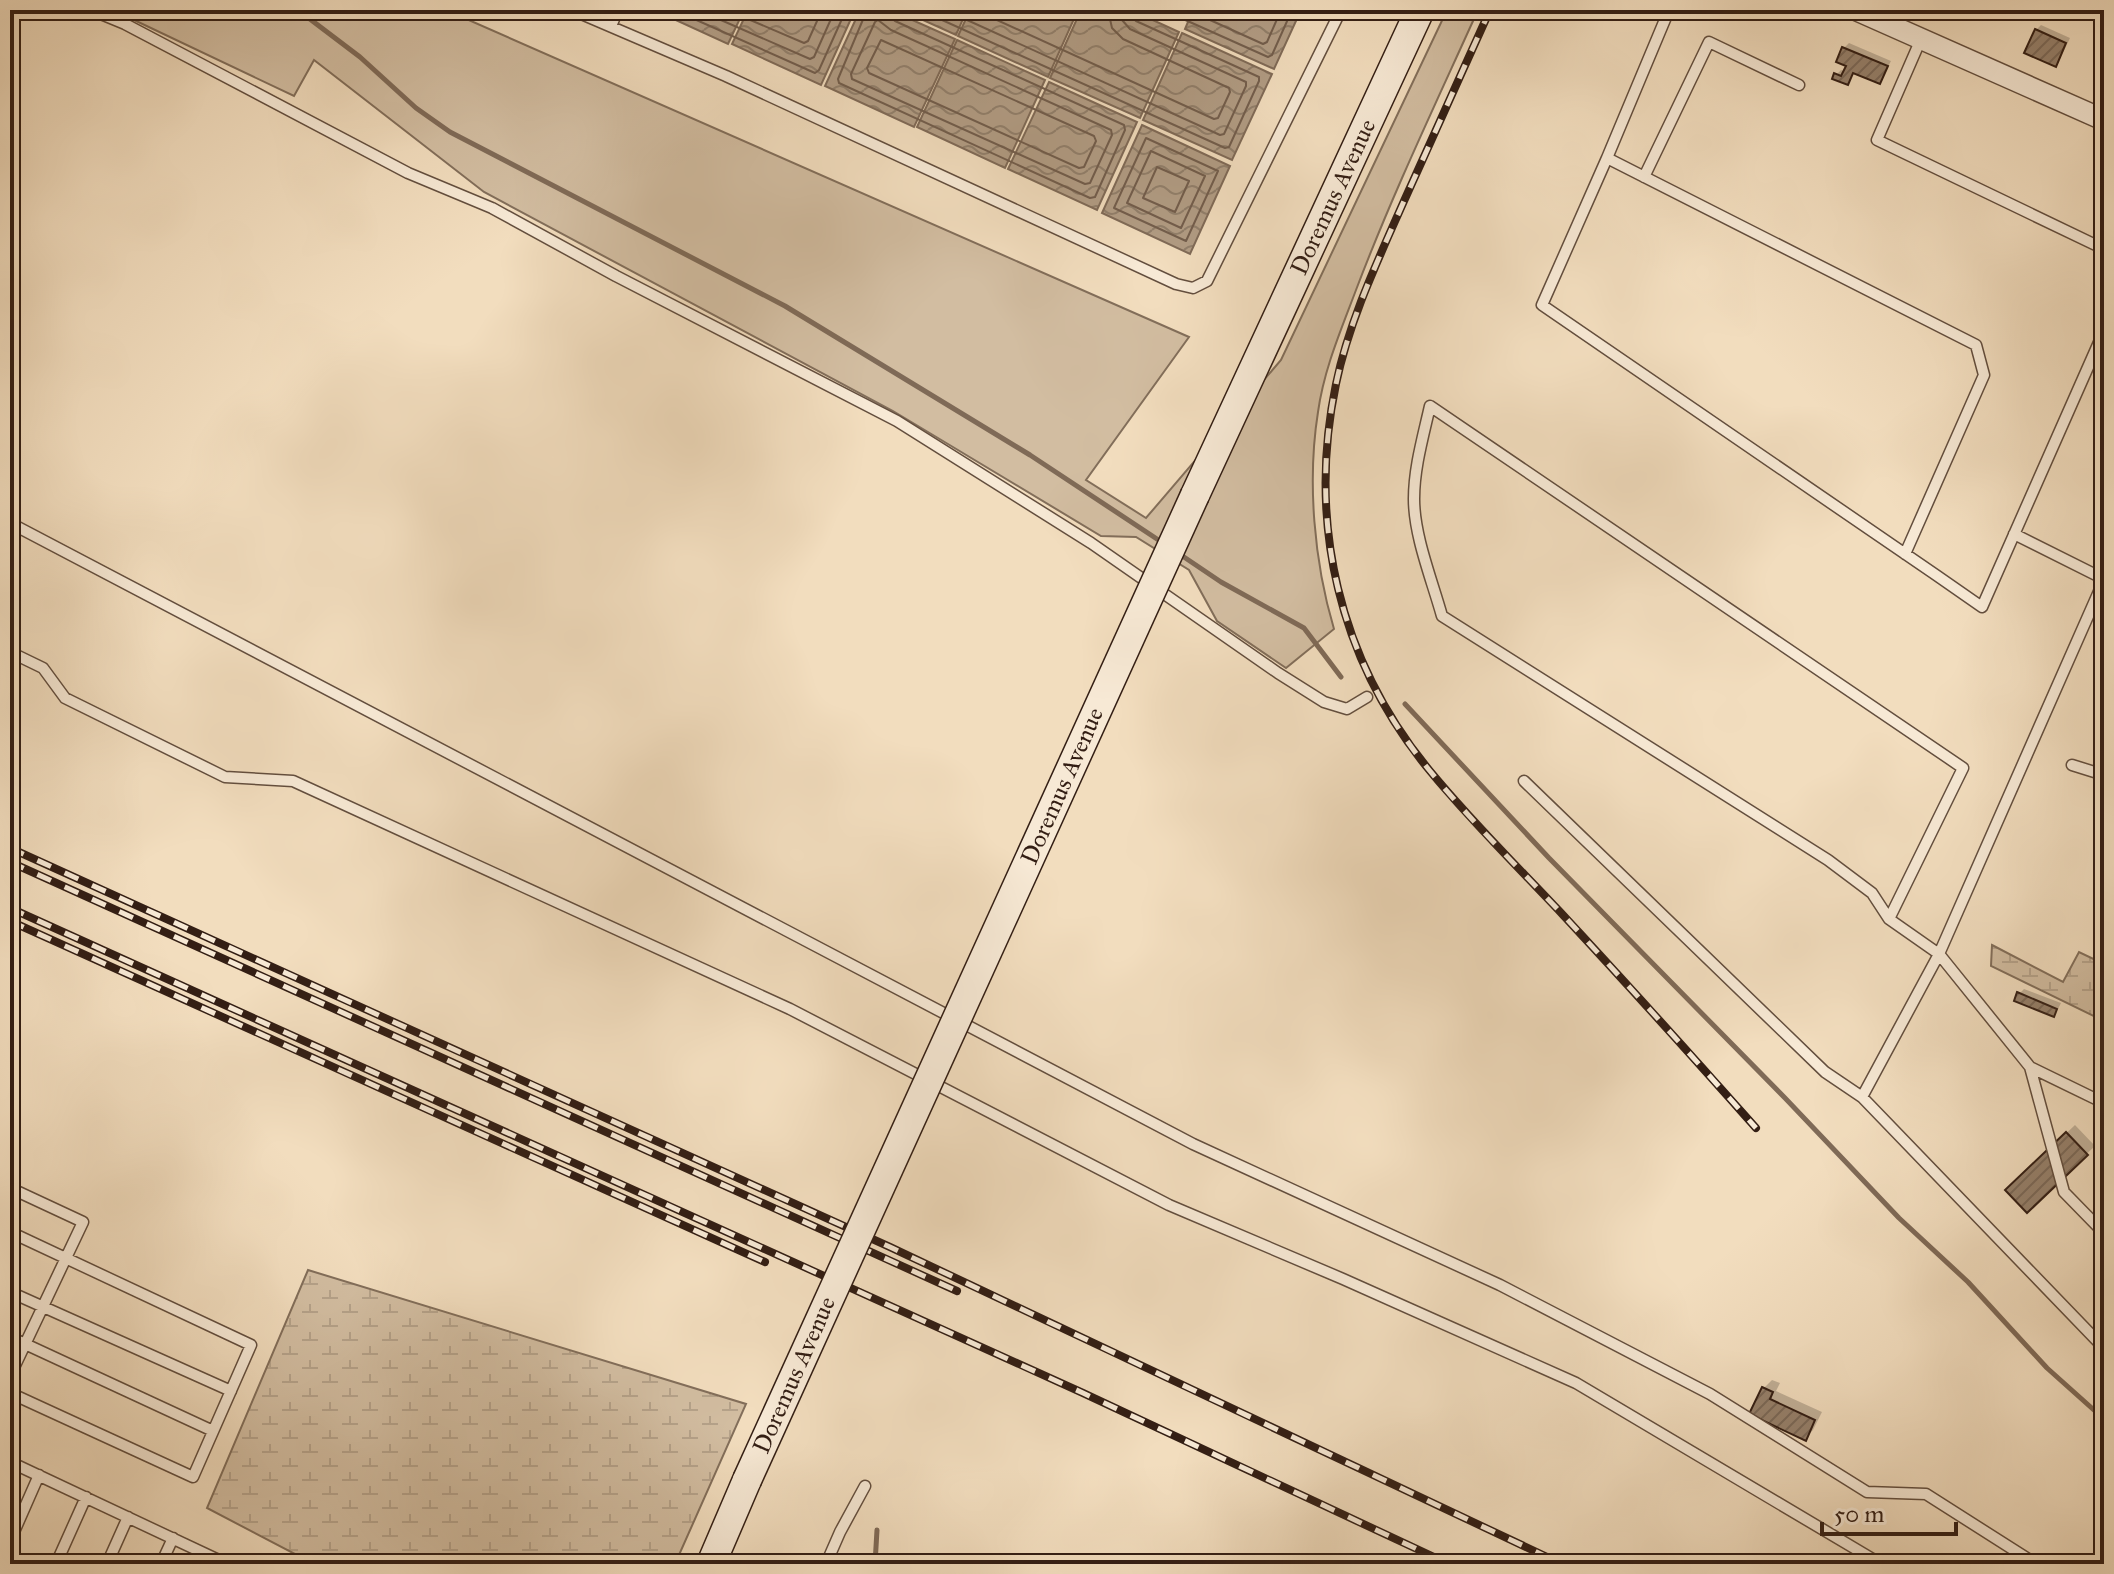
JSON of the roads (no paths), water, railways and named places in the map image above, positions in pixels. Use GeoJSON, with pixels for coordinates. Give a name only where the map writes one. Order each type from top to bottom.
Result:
{"type":"FeatureCollection","features":[{"type":"Feature","properties":{"kind":"main road","name":"Doremus Avenue"},"geometry":{"type":"LineString","coordinates":[[711,1564],[1195,495],[1420,10]]}},
{"type":"Feature","properties":{"kind":"street"},"geometry":{"type":"LineString","coordinates":[[1856,10],[2104,120]]}},
{"type":"Feature","properties":{"kind":"lane"},"geometry":{"type":"LineString","coordinates":[[91,10],[125,24],[408,173],[492,208],[616,276],[897,421],[1091,543],[1324,702],[1347,709],[1367,697]]}},
{"type":"Feature","properties":{"kind":"lane"},"geometry":{"type":"LineString","coordinates":[[572,10],[740,83],[1176,284],[1193,288],[1207,281],[1341,10]]}},
{"type":"Feature","properties":{"kind":"lane"},"geometry":{"type":"LineString","coordinates":[[611,26],[618,10]]}},
{"type":"Feature","properties":{"kind":"lane"},"geometry":{"type":"LineString","coordinates":[[1669,10],[1542,305],[1982,607],[2104,331]]}},
{"type":"Feature","properties":{"kind":"lane"},"geometry":{"type":"LineString","coordinates":[[1921,39],[1877,140],[2104,249]]}},
{"type":"Feature","properties":{"kind":"lane"},"geometry":{"type":"LineString","coordinates":[[1644,177],[1709,42],[1799,85]]}},
{"type":"Feature","properties":{"kind":"lane"},"geometry":{"type":"LineString","coordinates":[[1607,158],[1976,345],[1984,375],[1905,554]]}},
{"type":"Feature","properties":{"kind":"lane"},"geometry":{"type":"LineString","coordinates":[[1889,919],[1963,768],[1430,406],[1416,472],[1414,501],[1442,616],[1828,860],[1872,893],[1889,919],[1939,954],[2030,1067],[2064,1192],[2104,1233]]}},
{"type":"Feature","properties":{"kind":"lane"},"geometry":{"type":"LineString","coordinates":[[10,523],[1193,1144],[1500,1285],[1710,1394],[1867,1492],[1926,1494],[2036,1564]]}},
{"type":"Feature","properties":{"kind":"lane"},"geometry":{"type":"LineString","coordinates":[[1862,1097],[1939,954],[2104,579],[2014,534]]}},
{"type":"Feature","properties":{"kind":"lane"},"geometry":{"type":"LineString","coordinates":[[10,652],[43,668],[65,698],[225,777],[293,781],[790,1009],[1169,1205],[1576,1383],[1881,1564]]}},
{"type":"Feature","properties":{"kind":"lane"},"geometry":{"type":"LineString","coordinates":[[2072,765],[2104,775]]}},
{"type":"Feature","properties":{"kind":"lane"},"geometry":{"type":"LineString","coordinates":[[1524,781],[1825,1072],[1862,1097],[2104,1348]]}},
{"type":"Feature","properties":{"kind":"lane"},"geometry":{"type":"LineString","coordinates":[[2030,1067],[2104,1103]]}},
{"type":"Feature","properties":{"kind":"lane"},"geometry":{"type":"LineString","coordinates":[[10,1188],[83,1222],[10,1376]]}},
{"type":"Feature","properties":{"kind":"lane"},"geometry":{"type":"LineString","coordinates":[[10,1232],[251,1345],[193,1477],[10,1393]]}},
{"type":"Feature","properties":{"kind":"lane"},"geometry":{"type":"LineString","coordinates":[[10,1292],[231,1391]]}},
{"type":"Feature","properties":{"kind":"lane"},"geometry":{"type":"LineString","coordinates":[[10,1337],[213,1431]]}},
{"type":"Feature","properties":{"kind":"lane"},"geometry":{"type":"LineString","coordinates":[[10,1462],[224,1563]]}},
{"type":"Feature","properties":{"kind":"lane"},"geometry":{"type":"LineString","coordinates":[[10,1541],[39,1475]]}},
{"type":"Feature","properties":{"kind":"lane"},"geometry":{"type":"LineString","coordinates":[[826,1564],[865,1486]]}},
{"type":"Feature","properties":{"kind":"lane"},"geometry":{"type":"LineString","coordinates":[[56,1564],[86,1497]]}},
{"type":"Feature","properties":{"kind":"lane"},"geometry":{"type":"LineString","coordinates":[[107,1564],[128,1517]]}},
{"type":"Feature","properties":{"kind":"lane"},"geometry":{"type":"LineString","coordinates":[[161,1564],[173,1538]]}},
{"type":"Feature","properties":{"kind":"water"},"geometry":{"type":"Polygon","coordinates":[[[654,10],[744,10],[728,44],[654,10]]]}},
{"type":"Feature","properties":{"kind":"water"},"geometry":{"type":"Polygon","coordinates":[[[748,10],[855,10],[821,85],[732,44],[748,10]]]}},
{"type":"Feature","properties":{"kind":"water"},"geometry":{"type":"Polygon","coordinates":[[[860,10],[890,10],[955,39],[914,127],[825,86],[860,10]]]}},
{"type":"Feature","properties":{"kind":"water"},"geometry":{"type":"Polygon","coordinates":[[[901,10],[967,10],[956,35],[901,10]]]}},
{"type":"Feature","properties":{"kind":"water"},"geometry":{"type":"Polygon","coordinates":[[[970,10],[1078,10],[1048,77],[958,36],[970,10]]]}},
{"type":"Feature","properties":{"kind":"water"},"geometry":{"type":"Polygon","coordinates":[[[1081,10],[1131,10],[1179,32],[1140,118],[1050,78],[1081,10]]]}},
{"type":"Feature","properties":{"kind":"water"},"geometry":{"type":"Polygon","coordinates":[[[1193,10],[1301,10],[1274,69],[1185,29],[1193,10]]]}},
{"type":"Feature","properties":{"kind":"water"},"geometry":{"type":"Polygon","coordinates":[[[1182,33],[1272,74],[1232,160],[1143,120],[1182,33]]]}},
{"type":"Feature","properties":{"kind":"water"},"geometry":{"type":"Polygon","coordinates":[[[957,40],[1045,80],[1005,168],[917,127],[957,40]]]}},
{"type":"Feature","properties":{"kind":"water"},"geometry":{"type":"Polygon","coordinates":[[[1049,82],[1137,122],[1097,210],[1008,169],[1049,82]]]}},
{"type":"Feature","properties":{"kind":"water"},"geometry":{"type":"Polygon","coordinates":[[[1142,125],[1230,166],[1190,254],[1102,213],[1142,125]]]}},
{"type":"Feature","properties":{"kind":"waterway"},"geometry":{"type":"LineString","coordinates":[[298,10],[360,57],[416,108],[450,132],[785,306],[1030,455],[1163,543]]}},
{"type":"Feature","properties":{"kind":"waterway"},"geometry":{"type":"LineString","coordinates":[[1178,553],[1221,582],[1304,628],[1341,677]]}},
{"type":"Feature","properties":{"kind":"waterway"},"geometry":{"type":"LineString","coordinates":[[1405,704],[1549,858],[1899,1218],[1968,1282],[2047,1368],[2104,1419]]}},
{"type":"Feature","properties":{"kind":"waterway"},"geometry":{"type":"LineString","coordinates":[[875,1564],[877,1530]]}},
{"type":"Feature","properties":{"kind":"railway"},"geometry":{"type":"LineString","coordinates":[[1490,10],[1374,268],[1342,360],[1328,436],[1326,488],[1329,539],[1338,588],[1353,637],[1373,684],[1430,771],[1756,1128]]}},
{"type":"Feature","properties":{"kind":"railway"},"geometry":{"type":"LineString","coordinates":[[10,848],[890,1247],[1562,1564]]}},
{"type":"Feature","properties":{"kind":"railway"},"geometry":{"type":"LineString","coordinates":[[10,862],[957,1291]]}},
{"type":"Feature","properties":{"kind":"railway"},"geometry":{"type":"LineString","coordinates":[[10,908],[1083,1393],[1449,1564]]}},
{"type":"Feature","properties":{"kind":"railway"},"geometry":{"type":"LineString","coordinates":[[10,921],[765,1262]]}}]}
